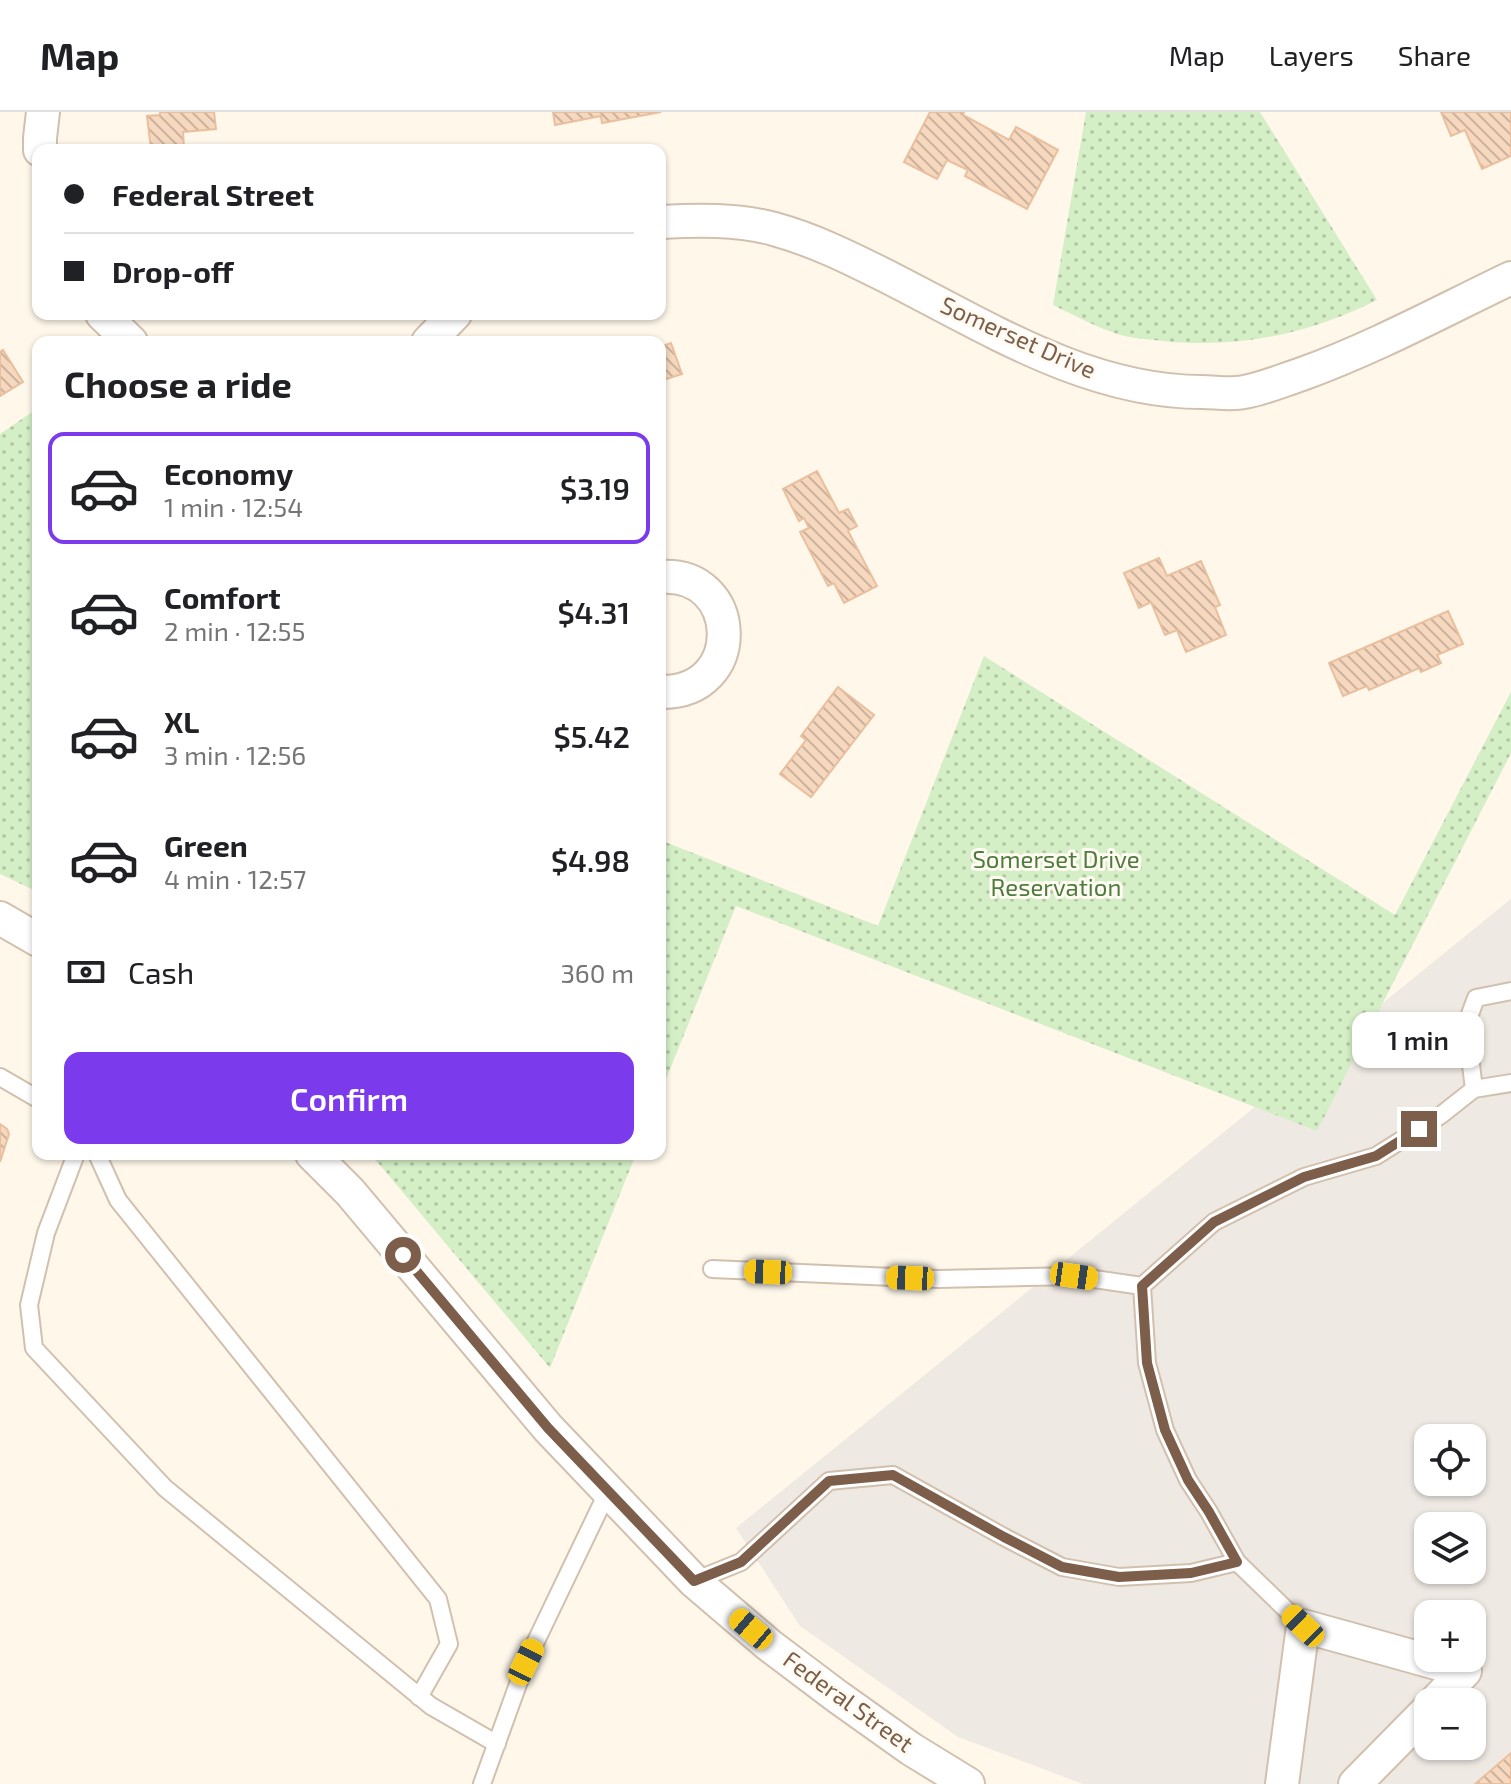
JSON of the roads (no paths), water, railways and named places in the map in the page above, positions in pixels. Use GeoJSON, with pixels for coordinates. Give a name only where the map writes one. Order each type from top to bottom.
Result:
{"type":"FeatureCollection","features":[{"type":"Feature","properties":{"kind":"street"},"geometry":{"type":"LineString","coordinates":[[40,144],[43,112]]}},
{"type":"Feature","properties":{"kind":"street","name":"Somerset Drive"},"geometry":{"type":"LineString","coordinates":[[666,222],[732,222],[773,229],[811,241],[1073,367],[1126,383],[1178,392],[1243,393],[1289,378],[1365,348],[1511,278]]}},
{"type":"Feature","properties":{"kind":"street"},"geometry":{"type":"LineString","coordinates":[[108,320],[125,336]]}},
{"type":"Feature","properties":{"kind":"street"},"geometry":{"type":"LineString","coordinates":[[434,336],[449,320]]}},
{"type":"Feature","properties":{"kind":"street"},"geometry":{"type":"LineString","coordinates":[[666,577],[681,578],[713,599],[719,609],[725,634],[720,658],[705,678],[683,690],[666,691]]}},
{"type":"Feature","properties":{"kind":"street"},"geometry":{"type":"LineString","coordinates":[[0,918],[32,937]]}},
{"type":"Feature","properties":{"kind":"street","name":"Federal Street"},"geometry":{"type":"LineString","coordinates":[[318,1160],[350,1192],[548,1428],[694,1581],[769,1645],[838,1697],[911,1749],[968,1784]]}},
{"type":"Feature","properties":{"kind":"street"},"geometry":{"type":"LineString","coordinates":[[1282,1784],[1303,1626],[1465,1671],[1449,1688]]}},
{"type":"Feature","properties":{"kind":"street"},"geometry":{"type":"LineString","coordinates":[[1355,1784],[1414,1724]]}},
{"type":"Feature","properties":{"kind":"lane"},"geometry":{"type":"LineString","coordinates":[[1474,1089],[1466,1025],[1476,998],[1511,991]]}},
{"type":"Feature","properties":{"kind":"lane"},"geometry":{"type":"LineString","coordinates":[[0,1077],[32,1096]]}},
{"type":"Feature","properties":{"kind":"lane"},"geometry":{"type":"LineString","coordinates":[[712,1269],[938,1279],[1074,1276],[1142,1286],[1214,1222],[1304,1177],[1376,1156],[1441,1115],[1474,1089],[1511,1083]]}},
{"type":"Feature","properties":{"kind":"lane"},"geometry":{"type":"LineString","coordinates":[[74,1160],[46,1233],[29,1305],[34,1348],[165,1488],[419,1697],[497,1744]]}},
{"type":"Feature","properties":{"kind":"lane"},"geometry":{"type":"LineString","coordinates":[[100,1160],[118,1200],[438,1599],[449,1644],[419,1697]]}},
{"type":"Feature","properties":{"kind":"lane"},"geometry":{"type":"LineString","coordinates":[[1142,1286],[1147,1363],[1165,1430],[1188,1480],[1237,1562],[1303,1626]]}},
{"type":"Feature","properties":{"kind":"lane"},"geometry":{"type":"LineString","coordinates":[[694,1581],[741,1562],[829,1481],[893,1475],[1062,1567],[1119,1577],[1191,1573],[1237,1562]]}},
{"type":"Feature","properties":{"kind":"lane"},"geometry":{"type":"LineString","coordinates":[[482,1784],[526,1662],[608,1491]]}},
{"type":"Feature","properties":{"kind":"park label","name":"Somerset Drive Reservation"},"geometry":{"type":"Point","coordinates":[1056,874]}}]}
